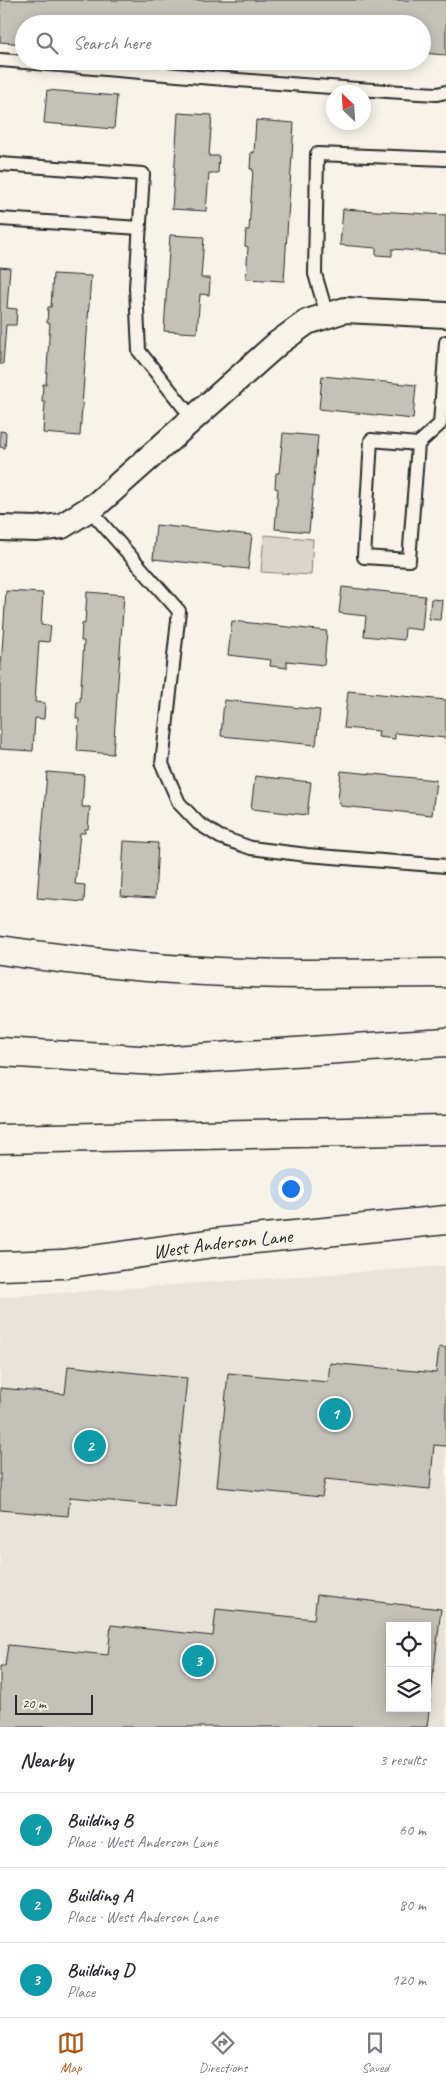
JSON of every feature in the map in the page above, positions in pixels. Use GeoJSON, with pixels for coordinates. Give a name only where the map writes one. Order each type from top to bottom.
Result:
{"type":"FeatureCollection","features":[{"type":"Feature","properties":{"kind":"main road"},"geometry":{"type":"LineString","coordinates":[[0,950],[62,959],[171,968],[304,974],[446,972]]}},
{"type":"Feature","properties":{"kind":"main road"},"geometry":{"type":"LineString","coordinates":[[0,1052],[157,1061],[446,1042]]}},
{"type":"Feature","properties":{"kind":"main road"},"geometry":{"type":"LineString","coordinates":[[0,1139],[446,1130]]}},
{"type":"Feature","properties":{"kind":"main road","name":"West Anderson Lane"},"geometry":{"type":"LineString","coordinates":[[0,1266],[63,1264],[214,1243],[446,1220]]}},
{"type":"Feature","properties":{"kind":"street"},"geometry":{"type":"LineString","coordinates":[[0,528],[36,529],[62,526],[89,509],[278,343],[307,322],[345,310],[446,315]]}},
{"type":"Feature","properties":{"kind":"lane"},"geometry":{"type":"LineString","coordinates":[[0,60],[15,61]]}},
{"type":"Feature","properties":{"kind":"lane"},"geometry":{"type":"LineString","coordinates":[[131,70],[309,87],[437,94],[446,92]]}},
{"type":"Feature","properties":{"kind":"lane"},"geometry":{"type":"LineString","coordinates":[[327,316],[315,274],[317,154],[446,160]]}},
{"type":"Feature","properties":{"kind":"lane"},"geometry":{"type":"LineString","coordinates":[[0,164],[143,174],[136,288],[139,351],[193,419]]}},
{"type":"Feature","properties":{"kind":"lane"},"geometry":{"type":"LineString","coordinates":[[0,219],[140,228]]}},
{"type":"Feature","properties":{"kind":"lane"},"geometry":{"type":"LineString","coordinates":[[418,444],[371,440],[364,557],[409,560],[418,444],[440,424],[446,342]]}},
{"type":"Feature","properties":{"kind":"lane"},"geometry":{"type":"LineString","coordinates":[[89,509],[180,611],[162,764],[179,803],[198,823],[220,837],[251,848],[307,855],[446,866]]}},
{"type":"Feature","properties":{"kind":"shaded area"},"geometry":{"type":"Polygon","coordinates":[[[264,535],[313,539],[311,575],[261,572],[264,535]]]}},
{"type":"Feature","properties":{"kind":"shaded area"},"geometry":{"type":"Polygon","coordinates":[[[446,1266],[446,1727],[0,1727],[0,1297],[446,1266]]]}},
{"type":"Feature","properties":{"kind":"building"},"geometry":{"type":"Polygon","coordinates":[[[0,0],[446,0],[446,55],[431,54],[431,15],[15,15],[15,43],[0,42],[0,0]]]}},
{"type":"Feature","properties":{"kind":"building"},"geometry":{"type":"Polygon","coordinates":[[[47,90],[117,96],[114,129],[44,123],[47,90]]]}},
{"type":"Feature","properties":{"kind":"building"},"geometry":{"type":"Polygon","coordinates":[[[178,113],[212,115],[209,156],[219,156],[218,173],[209,173],[206,211],[172,209],[178,113]]]}},
{"type":"Feature","properties":{"kind":"building"},"geometry":{"type":"Polygon","coordinates":[[[256,120],[294,123],[284,281],[246,279],[248,247],[245,246],[246,230],[249,230],[253,169],[250,169],[251,152],[254,153],[256,120]]]}},
{"type":"Feature","properties":{"kind":"building"},"geometry":{"type":"Polygon","coordinates":[[[343,209],[446,215],[446,253],[392,249],[392,256],[376,255],[376,248],[340,245],[343,209]]]}},
{"type":"Feature","properties":{"kind":"building"},"geometry":{"type":"Polygon","coordinates":[[[170,235],[204,237],[201,278],[210,278],[210,282],[209,295],[200,294],[197,333],[164,331],[170,235]]]}},
{"type":"Feature","properties":{"kind":"building"},"geometry":{"type":"Polygon","coordinates":[[[0,267],[10,268],[7,308],[17,309],[16,325],[6,325],[3,364],[0,364],[0,267]]]}},
{"type":"Feature","properties":{"kind":"building"},"geometry":{"type":"Polygon","coordinates":[[[53,274],[91,276],[80,436],[43,433],[45,402],[42,402],[43,384],[46,384],[50,323],[47,323],[48,307],[51,307],[53,274]]]}},
{"type":"Feature","properties":{"kind":"building"},"geometry":{"type":"Polygon","coordinates":[[[322,376],[416,385],[413,419],[319,409],[322,376]]]}},
{"type":"Feature","properties":{"kind":"building"},"geometry":{"type":"Polygon","coordinates":[[[0,431],[6,432],[5,448],[0,447],[0,431]]]}},
{"type":"Feature","properties":{"kind":"building"},"geometry":{"type":"Polygon","coordinates":[[[283,433],[318,436],[309,532],[275,529],[278,489],[275,488],[276,473],[279,473],[283,433]]]}},
{"type":"Feature","properties":{"kind":"building"},"geometry":{"type":"Polygon","coordinates":[[[156,525],[252,535],[248,569],[153,559],[156,525]]]}},
{"type":"Feature","properties":{"kind":"building"},"geometry":{"type":"Polygon","coordinates":[[[342,587],[425,596],[422,630],[405,628],[404,640],[364,636],[366,616],[339,613],[342,587]]]}},
{"type":"Feature","properties":{"kind":"building"},"geometry":{"type":"Polygon","coordinates":[[[6,591],[43,593],[41,625],[51,626],[49,642],[39,641],[35,702],[45,703],[44,719],[35,718],[33,751],[0,749],[0,682],[6,591]]]}},
{"type":"Feature","properties":{"kind":"building"},"geometry":{"type":"Polygon","coordinates":[[[87,592],[124,595],[113,754],[77,751],[79,719],[76,718],[77,702],[80,702],[84,641],[81,641],[82,623],[85,624],[87,592]]]}},
{"type":"Feature","properties":{"kind":"building"},"geometry":{"type":"Polygon","coordinates":[[[431,599],[442,600],[440,620],[429,619],[431,599]]]}},
{"type":"Feature","properties":{"kind":"building"},"geometry":{"type":"Polygon","coordinates":[[[232,621],[327,631],[324,665],[287,661],[287,668],[270,666],[271,660],[228,655],[232,621]]]}},
{"type":"Feature","properties":{"kind":"building"},"geometry":{"type":"Polygon","coordinates":[[[348,691],[446,700],[446,738],[395,733],[395,739],[378,737],[379,731],[344,728],[348,691]]]}},
{"type":"Feature","properties":{"kind":"building"},"geometry":{"type":"Polygon","coordinates":[[[224,700],[320,710],[316,745],[221,736],[224,700]]]}},
{"type":"Feature","properties":{"kind":"building"},"geometry":{"type":"Polygon","coordinates":[[[341,771],[436,780],[432,815],[341,806],[338,799],[341,771]]]}},
{"type":"Feature","properties":{"kind":"building"},"geometry":{"type":"Polygon","coordinates":[[[47,772],[84,775],[82,807],[90,807],[88,829],[85,829],[85,833],[80,833],[75,884],[85,885],[84,902],[37,898],[47,772]]]}},
{"type":"Feature","properties":{"kind":"building"},"geometry":{"type":"Polygon","coordinates":[[[255,776],[311,782],[307,815],[251,809],[255,776]]]}},
{"type":"Feature","properties":{"kind":"building"},"geometry":{"type":"Polygon","coordinates":[[[124,841],[158,843],[155,898],[121,896],[124,841]]]}},
{"type":"Feature","properties":{"kind":"building"},"geometry":{"type":"Polygon","coordinates":[[[439,1347],[446,1348],[446,1446],[434,1445],[430,1489],[325,1479],[322,1497],[217,1487],[228,1373],[328,1382],[330,1363],[436,1373],[439,1347]]]}},
{"type":"Feature","properties":{"kind":"building"},"geometry":{"type":"Polygon","coordinates":[[[68,1366],[187,1378],[174,1507],[70,1497],[68,1516],[0,1510],[0,1388],[65,1394],[68,1366]]]}},
{"type":"Feature","properties":{"kind":"building"},"geometry":{"type":"Polygon","coordinates":[[[317,1595],[441,1609],[431,1693],[431,1622],[386,1622],[386,1712],[429,1712],[427,1727],[0,1727],[0,1666],[5,1666],[8,1645],[108,1655],[111,1625],[213,1636],[216,1609],[314,1619],[317,1595]]]}},
{"type":"Feature","properties":{"kind":"place","name":"Building B"},"geometry":{"type":"Point","coordinates":[335,1414]}},
{"type":"Feature","properties":{"kind":"place","name":"Building A"},"geometry":{"type":"Point","coordinates":[90,1446]}},
{"type":"Feature","properties":{"kind":"place","name":"Building D"},"geometry":{"type":"Point","coordinates":[198,1661]}}]}
